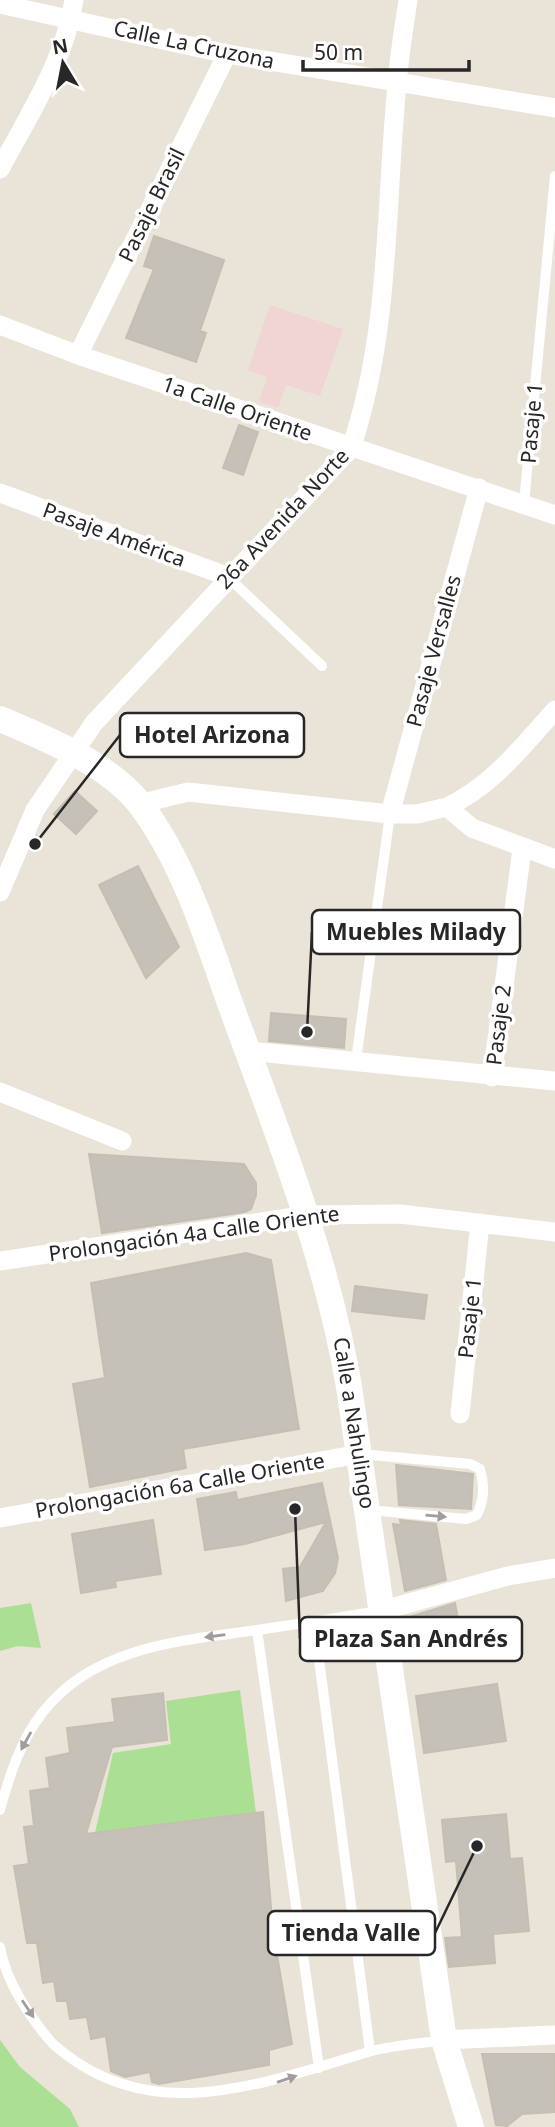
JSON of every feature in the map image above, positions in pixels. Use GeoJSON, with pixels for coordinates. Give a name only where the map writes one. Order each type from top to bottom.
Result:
{"type":"FeatureCollection","features":[{"type":"Feature","properties":{"kind":"street","name":"26a Avenida Norte"},"geometry":{"type":"LineString","coordinates":[[0,891],[35,810],[94,723],[351,448],[363,410],[386,279],[397,84],[408,0]]}},
{"type":"Feature","properties":{"kind":"street","name":"Calle La Cruzona"},"geometry":{"type":"LineString","coordinates":[[0,4],[72,9],[227,54],[555,108]]}},
{"type":"Feature","properties":{"kind":"street"},"geometry":{"type":"LineString","coordinates":[[0,169],[49,77],[72,9]]}},
{"type":"Feature","properties":{"kind":"street","name":"Pasaje Brasil"},"geometry":{"type":"LineString","coordinates":[[78,355],[227,54]]}},
{"type":"Feature","properties":{"kind":"street","name":"1a Calle Oriente"},"geometry":{"type":"LineString","coordinates":[[0,325],[78,355],[555,515]]}},
{"type":"Feature","properties":{"kind":"street","name":"Pasaje Versalles"},"geometry":{"type":"LineString","coordinates":[[390,814],[479,488]]}},
{"type":"Feature","properties":{"kind":"street","name":"Pasaje América"},"geometry":{"type":"LineString","coordinates":[[0,493],[229,577]]}},
{"type":"Feature","properties":{"kind":"street"},"geometry":{"type":"LineString","coordinates":[[0,696],[5,721]]}},
{"type":"Feature","properties":{"kind":"street"},"geometry":{"type":"LineString","coordinates":[[139,804],[188,792],[390,814],[417,814],[447,807],[474,794],[497,776],[555,710]]}},
{"type":"Feature","properties":{"kind":"street","name":"Calle a Nahulingo"},"geometry":{"type":"LineString","coordinates":[[5,721],[72,752],[121,785],[139,804],[172,857],[199,917],[308,1215],[340,1329],[444,2040],[471,2127]]}},
{"type":"Feature","properties":{"kind":"street"},"geometry":{"type":"LineString","coordinates":[[447,807],[472,828],[522,849],[555,859]]}},
{"type":"Feature","properties":{"kind":"street","name":"Pasaje 2"},"geometry":{"type":"LineString","coordinates":[[492,1077],[522,849]]}},
{"type":"Feature","properties":{"kind":"street"},"geometry":{"type":"LineString","coordinates":[[248,1051],[356,1060],[492,1077],[555,1081]]}},
{"type":"Feature","properties":{"kind":"street"},"geometry":{"type":"LineString","coordinates":[[0,1092],[122,1141]]}},
{"type":"Feature","properties":{"kind":"street","name":"Prolongación 4a Calle Oriente"},"geometry":{"type":"LineString","coordinates":[[0,1261],[308,1215],[400,1214],[555,1232]]}},
{"type":"Feature","properties":{"kind":"street","name":"Pasaje 1"},"geometry":{"type":"LineString","coordinates":[[460,1414],[480,1223]]}},
{"type":"Feature","properties":{"kind":"street","name":"Prolongación 6a Calle Oriente"},"geometry":{"type":"LineString","coordinates":[[0,1518],[360,1454]]}},
{"type":"Feature","properties":{"kind":"street"},"geometry":{"type":"LineString","coordinates":[[380,1611],[508,1576],[555,1568]]}},
{"type":"Feature","properties":{"kind":"street"},"geometry":{"type":"LineString","coordinates":[[444,2040],[555,2035]]}},
{"type":"Feature","properties":{"kind":"lane","name":"Pasaje 1"},"geometry":{"type":"LineString","coordinates":[[524,503],[555,176]]}},
{"type":"Feature","properties":{"kind":"lane"},"geometry":{"type":"LineString","coordinates":[[229,577],[322,666]]}},
{"type":"Feature","properties":{"kind":"lane"},"geometry":{"type":"LineString","coordinates":[[356,1060],[390,814]]}},
{"type":"Feature","properties":{"kind":"lane"},"geometry":{"type":"LineString","coordinates":[[360,1454],[470,1464],[480,1469],[484,1482],[482,1505],[477,1515],[466,1519],[368,1510]]}},
{"type":"Feature","properties":{"kind":"lane"},"geometry":{"type":"LineString","coordinates":[[0,1810],[20,1751],[42,1712],[92,1669],[139,1650],[380,1611]]}},
{"type":"Feature","properties":{"kind":"lane"},"geometry":{"type":"LineString","coordinates":[[314,1621],[370,2052]]}},
{"type":"Feature","properties":{"kind":"lane"},"geometry":{"type":"LineString","coordinates":[[257,1630],[319,2067]]}},
{"type":"Feature","properties":{"kind":"lane"},"geometry":{"type":"LineString","coordinates":[[0,1947],[1,1960],[23,2001],[46,2036],[73,2067],[104,2089],[142,2101]]}},
{"type":"Feature","properties":{"kind":"lane"},"geometry":{"type":"LineString","coordinates":[[167,2104],[216,2101],[370,2052],[444,2040]]}},
{"type":"Feature","properties":{"kind":"shaded area"},"geometry":{"type":"Polygon","coordinates":[[[270,305],[343,329],[320,396],[286,385],[278,408],[259,402],[267,377],[248,371],[270,305]]]}},
{"type":"Feature","properties":{"kind":"green space"},"geometry":{"type":"Polygon","coordinates":[[[31,1603],[41,1648],[18,1646],[0,1651],[0,1608],[31,1603]]]}},
{"type":"Feature","properties":{"kind":"green space"},"geometry":{"type":"Polygon","coordinates":[[[240,1690],[256,1813],[95,1833],[113,1753],[171,1744],[166,1701],[240,1690]]]}},
{"type":"Feature","properties":{"kind":"green space"},"geometry":{"type":"Polygon","coordinates":[[[0,2040],[20,2067],[70,2109],[79,2127],[0,2127],[0,2040]]]}},
{"type":"Feature","properties":{"kind":"building"},"geometry":{"type":"Polygon","coordinates":[[[154,236],[224,260],[200,331],[206,333],[196,362],[126,338],[154,269],[144,266],[154,236]]]}},
{"type":"Feature","properties":{"kind":"building"},"geometry":{"type":"Polygon","coordinates":[[[239,425],[258,432],[243,475],[223,468],[239,425]]]}},
{"type":"Feature","properties":{"kind":"building"},"geometry":{"type":"Polygon","coordinates":[[[75,791],[97,811],[76,834],[54,814],[75,791]]]}},
{"type":"Feature","properties":{"kind":"building"},"geometry":{"type":"Polygon","coordinates":[[[138,866],[179,947],[146,978],[99,885],[138,866]]]}},
{"type":"Feature","properties":{"kind":"building"},"geometry":{"type":"Polygon","coordinates":[[[271,1013],[346,1019],[344,1048],[269,1041],[271,1013]]]}},
{"type":"Feature","properties":{"kind":"building"},"geometry":{"type":"Polygon","coordinates":[[[89,1154],[244,1164],[256,1183],[256,1195],[251,1209],[245,1212],[102,1233],[89,1154]]]}},
{"type":"Feature","properties":{"kind":"building"},"geometry":{"type":"Polygon","coordinates":[[[246,1253],[271,1260],[299,1429],[183,1449],[186,1468],[90,1487],[73,1384],[105,1378],[91,1283],[246,1253]]]}},
{"type":"Feature","properties":{"kind":"building"},"geometry":{"type":"Polygon","coordinates":[[[355,1286],[427,1295],[424,1319],[352,1311],[355,1286]]]}},
{"type":"Feature","properties":{"kind":"building"},"geometry":{"type":"Polygon","coordinates":[[[396,1465],[473,1474],[471,1509],[399,1505],[396,1465]]]}},
{"type":"Feature","properties":{"kind":"building"},"geometry":{"type":"Polygon","coordinates":[[[322,1483],[338,1558],[335,1573],[323,1591],[286,1601],[283,1569],[300,1567],[326,1522],[245,1544],[205,1550],[197,1499],[236,1492],[237,1500],[322,1483]]]}},
{"type":"Feature","properties":{"kind":"building"},"geometry":{"type":"Polygon","coordinates":[[[153,1520],[161,1574],[115,1581],[116,1587],[81,1593],[72,1534],[153,1520]]]}},
{"type":"Feature","properties":{"kind":"building"},"geometry":{"type":"Polygon","coordinates":[[[400,1520],[436,1524],[446,1580],[405,1591],[393,1524],[401,1525],[400,1520]]]}},
{"type":"Feature","properties":{"kind":"building"},"geometry":{"type":"Polygon","coordinates":[[[455,1603],[463,1647],[412,1649],[406,1618],[455,1603]]]}},
{"type":"Feature","properties":{"kind":"building"},"geometry":{"type":"Polygon","coordinates":[[[497,1684],[506,1741],[424,1753],[416,1696],[497,1684]]]}},
{"type":"Feature","properties":{"kind":"building"},"geometry":{"type":"Polygon","coordinates":[[[163,1693],[167,1740],[112,1747],[86,1834],[263,1812],[273,1931],[292,2044],[269,2050],[269,2065],[159,2084],[152,2082],[150,2072],[125,2077],[111,2071],[106,2036],[91,2039],[87,2017],[70,2019],[67,2001],[57,2001],[54,1981],[43,1983],[37,1943],[27,1943],[14,1866],[29,1864],[24,1827],[34,1826],[30,1791],[50,1788],[46,1758],[70,1753],[67,1728],[115,1722],[112,1699],[163,1693]]]}},
{"type":"Feature","properties":{"kind":"building"},"geometry":{"type":"Polygon","coordinates":[[[506,1814],[510,1859],[522,1858],[529,1931],[493,1934],[495,1963],[449,1967],[445,1938],[462,1937],[456,1861],[446,1862],[442,1820],[506,1814]]]}},
{"type":"Feature","properties":{"kind":"building"},"geometry":{"type":"Polygon","coordinates":[[[482,2054],[555,2054],[555,2112],[522,2114],[507,2126],[496,2125],[482,2054]]]}},
{"type":"Feature","properties":{"kind":"place","name":"Hotel Arizona"},"geometry":{"type":"Point","coordinates":[35,844]}},
{"type":"Feature","properties":{"kind":"place","name":"Muebles Milady"},"geometry":{"type":"Point","coordinates":[307,1032]}},
{"type":"Feature","properties":{"kind":"place","name":"Plaza San Andrés"},"geometry":{"type":"Point","coordinates":[295,1509]}},
{"type":"Feature","properties":{"kind":"place","name":"Tienda Valle"},"geometry":{"type":"Point","coordinates":[477,1846]}}]}
